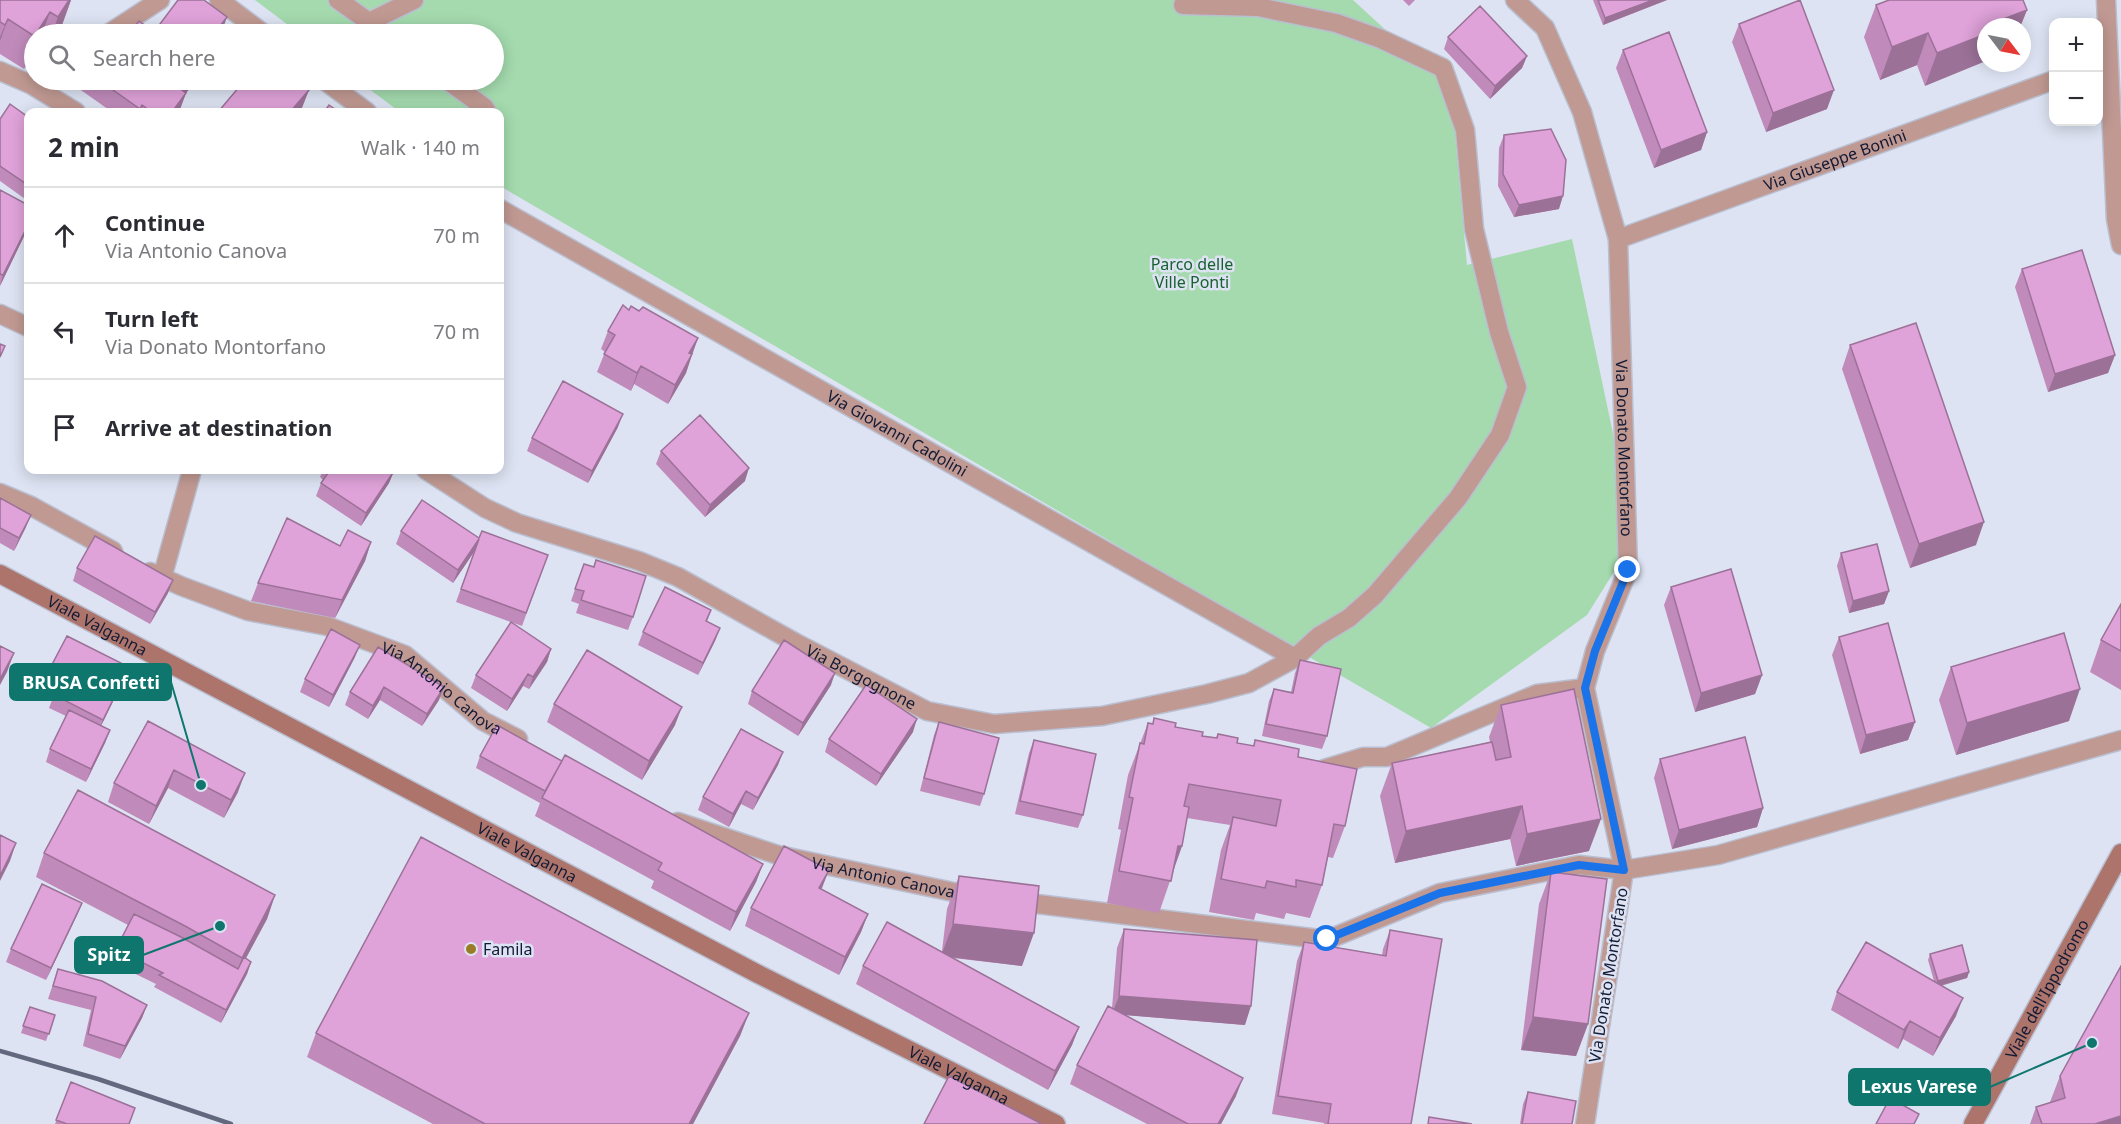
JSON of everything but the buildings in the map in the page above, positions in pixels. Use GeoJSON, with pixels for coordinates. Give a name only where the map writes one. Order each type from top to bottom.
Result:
{"type":"FeatureCollection","features":[{"type":"Feature","properties":{"kind":"main road","name":"Viale Valganna"},"geometry":{"type":"LineString","coordinates":[[0,574],[765,977],[1056,1124]]}},
{"type":"Feature","properties":{"kind":"main road","name":"Viale dell'Ippodromo"},"geometry":{"type":"LineString","coordinates":[[1973,1124],[2121,853]]}},
{"type":"Feature","properties":{"kind":"street"},"geometry":{"type":"LineString","coordinates":[[123,24],[160,0]]}},
{"type":"Feature","properties":{"kind":"street"},"geometry":{"type":"LineString","coordinates":[[219,0],[251,24]]}},
{"type":"Feature","properties":{"kind":"street"},"geometry":{"type":"LineString","coordinates":[[338,0],[372,24]]}},
{"type":"Feature","properties":{"kind":"street"},"geometry":{"type":"LineString","coordinates":[[369,22],[414,0]]}},
{"type":"Feature","properties":{"kind":"street","name":"Via Donato Montorfano"},"geometry":{"type":"LineString","coordinates":[[1515,0],[1545,28],[1582,112],[1618,239],[1628,570],[1595,651],[1585,688],[1624,870],[1585,1124]]}},
{"type":"Feature","properties":{"kind":"street"},"geometry":{"type":"LineString","coordinates":[[2106,0],[2103,59],[2116,219],[2121,245]]}},
{"type":"Feature","properties":{"kind":"street","name":"Via Borgognone"},"geometry":{"type":"LineString","coordinates":[[432,474],[485,508],[517,523],[639,561],[678,577],[796,643],[927,711],[994,724],[1102,716],[1249,683],[1295,658],[1319,636],[1349,618],[1375,595],[1458,498],[1500,435],[1517,387],[1498,332],[1474,229],[1465,130],[1443,68],[1381,39],[1336,23],[1258,7],[1183,5]]}},
{"type":"Feature","properties":{"kind":"street"},"geometry":{"type":"LineString","coordinates":[[0,71],[24,78]]}},
{"type":"Feature","properties":{"kind":"street","name":"Via Giuseppe Bonini"},"geometry":{"type":"LineString","coordinates":[[1618,239],[2049,82]]}},
{"type":"Feature","properties":{"kind":"street"},"geometry":{"type":"LineString","coordinates":[[47,90],[71,108]]}},
{"type":"Feature","properties":{"kind":"street"},"geometry":{"type":"LineString","coordinates":[[337,90],[362,108]]}},
{"type":"Feature","properties":{"kind":"street"},"geometry":{"type":"LineString","coordinates":[[461,90],[485,108]]}},
{"type":"Feature","properties":{"kind":"street","name":"Via Giovanni Cadolini"},"geometry":{"type":"LineString","coordinates":[[504,211],[1295,658]]}},
{"type":"Feature","properties":{"kind":"street"},"geometry":{"type":"LineString","coordinates":[[0,314],[24,325]]}},
{"type":"Feature","properties":{"kind":"street"},"geometry":{"type":"LineString","coordinates":[[162,578],[191,474]]}},
{"type":"Feature","properties":{"kind":"street","name":"Via Antonio Canova"},"geometry":{"type":"LineString","coordinates":[[0,493],[31,506],[162,578],[248,611],[327,626],[405,655],[483,721],[531,747]]}},
{"type":"Feature","properties":{"kind":"street"},"geometry":{"type":"LineString","coordinates":[[1324,769],[1363,757],[1387,757],[1537,694],[1585,688]]}},
{"type":"Feature","properties":{"kind":"street","name":"Via Antonio Canova"},"geometry":{"type":"LineString","coordinates":[[667,816],[778,855],[969,896],[1327,939],[1440,893],[1579,865],[1624,870],[1718,855],[2121,740]]}},
{"type":"Feature","properties":{"kind":"green space","name":"Parco delle Ville Ponti"},"geometry":{"type":"Polygon","coordinates":[[[255,0],[1353,0],[1451,90],[1467,265],[1572,239],[1635,538],[1587,615],[1431,728],[504,188],[504,108],[395,108],[370,90],[504,90],[504,24],[287,24],[255,0]]]}},
{"type":"Feature","properties":{"kind":"railway"},"geometry":{"type":"LineString","coordinates":[[0,1051],[98,1079],[231,1124]]}},
{"type":"Feature","properties":{"kind":"place","name":"BRUSA Confetti"},"geometry":{"type":"Point","coordinates":[201,785]}},
{"type":"Feature","properties":{"kind":"place","name":"Spitz"},"geometry":{"type":"Point","coordinates":[220,926]}},
{"type":"Feature","properties":{"kind":"place","name":"Famila"},"geometry":{"type":"Point","coordinates":[471,949]}},
{"type":"Feature","properties":{"kind":"place","name":"Lexus Varese"},"geometry":{"type":"Point","coordinates":[2092,1043]}},
{"type":"Feature","properties":{"kind":"route"},"geometry":{"type":"LineString","coordinates":[[1327,939],[1440,893],[1579,865],[1624,870],[1585,688],[1595,651],[1628,570]]}}]}
